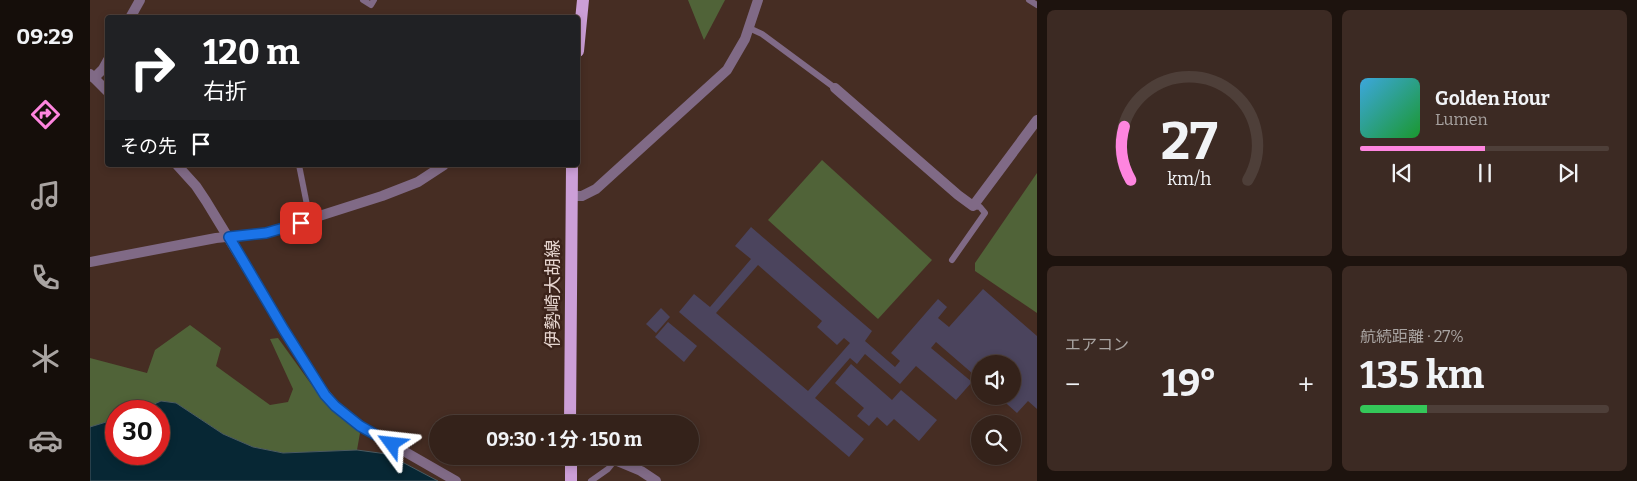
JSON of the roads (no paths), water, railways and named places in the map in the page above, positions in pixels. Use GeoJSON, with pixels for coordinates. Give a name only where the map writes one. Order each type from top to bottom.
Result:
{"type":"FeatureCollection","features":[{"type":"Feature","properties":{"kind":"main road"},"geometry":{"type":"LineString","coordinates":[[580,31],[583,0]]}},
{"type":"Feature","properties":{"kind":"main road","name":"伊勢崎大胡線"},"geometry":{"type":"LineString","coordinates":[[572,167],[572,415]]}},
{"type":"Feature","properties":{"kind":"main road"},"geometry":{"type":"LineString","coordinates":[[571,465],[571,481]]}},
{"type":"Feature","properties":{"kind":"street"},"geometry":{"type":"LineString","coordinates":[[132,15],[140,0]]}},
{"type":"Feature","properties":{"kind":"street"},"geometry":{"type":"LineString","coordinates":[[571,196],[582,196],[596,189],[727,70],[745,39],[758,0]]}},
{"type":"Feature","properties":{"kind":"street"},"geometry":{"type":"LineString","coordinates":[[105,65],[103,69],[92,76],[105,89]]}},
{"type":"Feature","properties":{"kind":"street"},"geometry":{"type":"LineString","coordinates":[[835,88],[973,206],[1037,120]]}},
{"type":"Feature","properties":{"kind":"street"},"geometry":{"type":"LineString","coordinates":[[179,167],[196,186],[229,237],[313,377],[335,406],[360,426],[456,481]]}},
{"type":"Feature","properties":{"kind":"street"},"geometry":{"type":"LineString","coordinates":[[90,262],[216,238],[266,233],[382,196],[418,182],[441,167]]}},
{"type":"Feature","properties":{"kind":"street"},"geometry":{"type":"LineString","coordinates":[[629,465],[656,481]]}},
{"type":"Feature","properties":{"kind":"lane"},"geometry":{"type":"LineString","coordinates":[[363,0],[371,5],[374,0]]}},
{"type":"Feature","properties":{"kind":"lane"},"geometry":{"type":"LineString","coordinates":[[1029,0],[1037,6]]}},
{"type":"Feature","properties":{"kind":"lane"},"geometry":{"type":"LineString","coordinates":[[749,28],[762,34],[835,88]]}},
{"type":"Feature","properties":{"kind":"lane"},"geometry":{"type":"LineString","coordinates":[[299,167],[310,220]]}},
{"type":"Feature","properties":{"kind":"lane"},"geometry":{"type":"LineString","coordinates":[[952,260],[985,212],[980,206],[973,206]]}},
{"type":"Feature","properties":{"kind":"lane"},"geometry":{"type":"LineString","coordinates":[[591,481],[610,465]]}},
{"type":"Feature","properties":{"kind":"water"},"geometry":{"type":"Polygon","coordinates":[[[170,402],[176,403],[223,434],[253,447],[283,453],[357,450],[387,454],[438,481],[90,481],[90,427],[105,422],[105,465],[170,465],[170,402]]]}}]}
